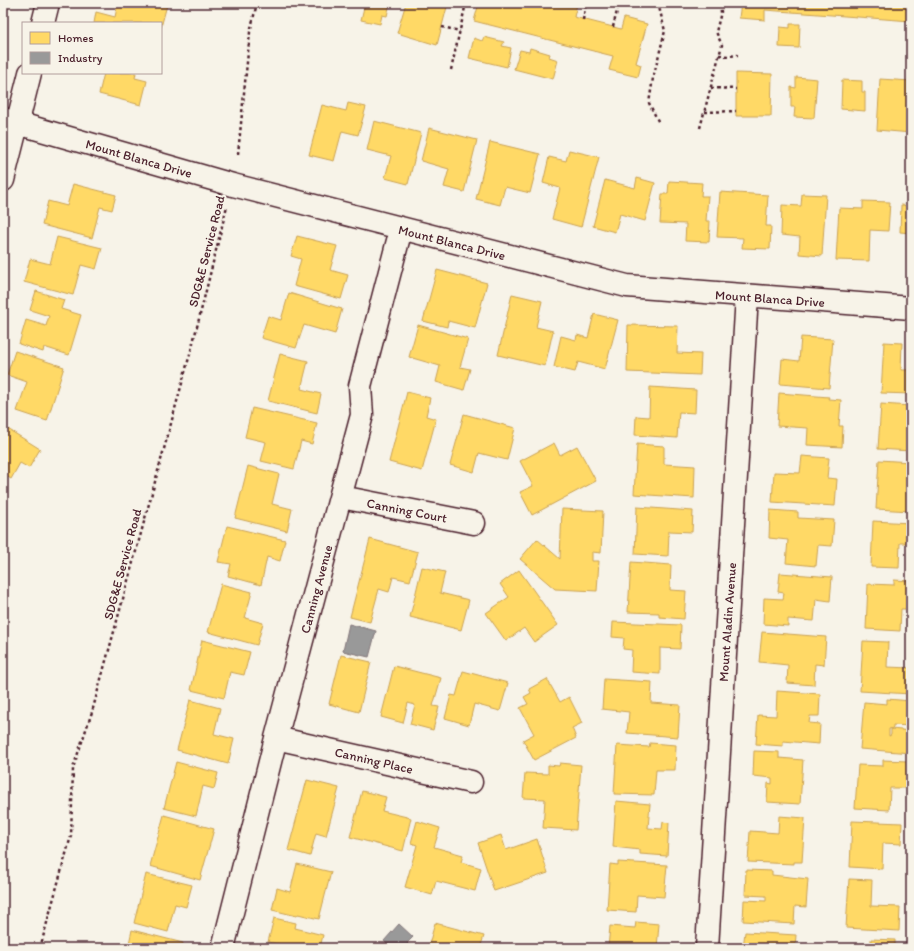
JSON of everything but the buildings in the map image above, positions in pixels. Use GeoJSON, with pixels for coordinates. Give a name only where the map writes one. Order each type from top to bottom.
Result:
{"type":"FeatureCollection","features":[{"type":"Feature","properties":{"kind":"street"},"geometry":{"type":"LineString","coordinates":[[43,22],[48,3]]}},
{"type":"Feature","properties":{"kind":"street"},"geometry":{"type":"LineString","coordinates":[[3,180],[10,120],[30,74]]}},
{"type":"Feature","properties":{"kind":"street","name":"Mount Blanca Drive"},"geometry":{"type":"LineString","coordinates":[[10,120],[233,185],[627,286],[911,308]]}},
{"type":"Feature","properties":{"kind":"street","name":"Canning Avenue"},"geometry":{"type":"LineString","coordinates":[[223,948],[276,738],[362,415],[360,386],[400,229]]}},
{"type":"Feature","properties":{"kind":"street","name":"Mount Aladin Avenue"},"geometry":{"type":"LineString","coordinates":[[707,948],[748,296]]}},
{"type":"Feature","properties":{"kind":"street","name":"Canning Court"},"geometry":{"type":"LineString","coordinates":[[341,497],[474,523]]}},
{"type":"Feature","properties":{"kind":"street","name":"Canning Place"},"geometry":{"type":"LineString","coordinates":[[276,738],[471,782]]}},
{"type":"Feature","properties":{"kind":"path"},"geometry":{"type":"LineString","coordinates":[[238,154],[250,32],[257,3]]}},
{"type":"Feature","properties":{"kind":"path"},"geometry":{"type":"LineString","coordinates":[[451,70],[466,4],[455,3]]}},
{"type":"Feature","properties":{"kind":"path"},"geometry":{"type":"LineString","coordinates":[[583,20],[586,3]]}},
{"type":"Feature","properties":{"kind":"path"},"geometry":{"type":"LineString","coordinates":[[613,27],[619,3]]}},
{"type":"Feature","properties":{"kind":"path"},"geometry":{"type":"LineString","coordinates":[[658,3],[665,31],[652,78],[649,103],[659,123]]}},
{"type":"Feature","properties":{"kind":"path"},"geometry":{"type":"LineString","coordinates":[[700,128],[722,45],[716,32],[721,12],[720,3]]}},
{"type":"Feature","properties":{"kind":"path"},"geometry":{"type":"LineString","coordinates":[[442,27],[460,31]]}},
{"type":"Feature","properties":{"kind":"path"},"geometry":{"type":"LineString","coordinates":[[719,55],[738,56]]}},
{"type":"Feature","properties":{"kind":"path"},"geometry":{"type":"LineString","coordinates":[[711,88],[736,90]]}},
{"type":"Feature","properties":{"kind":"path"},"geometry":{"type":"LineString","coordinates":[[705,112],[736,111]]}},
{"type":"Feature","properties":{"kind":"path","name":"SDG&E Service Road"},"geometry":{"type":"LineString","coordinates":[[40,948],[70,836],[73,768],[92,712],[193,343],[233,185]]}}]}
